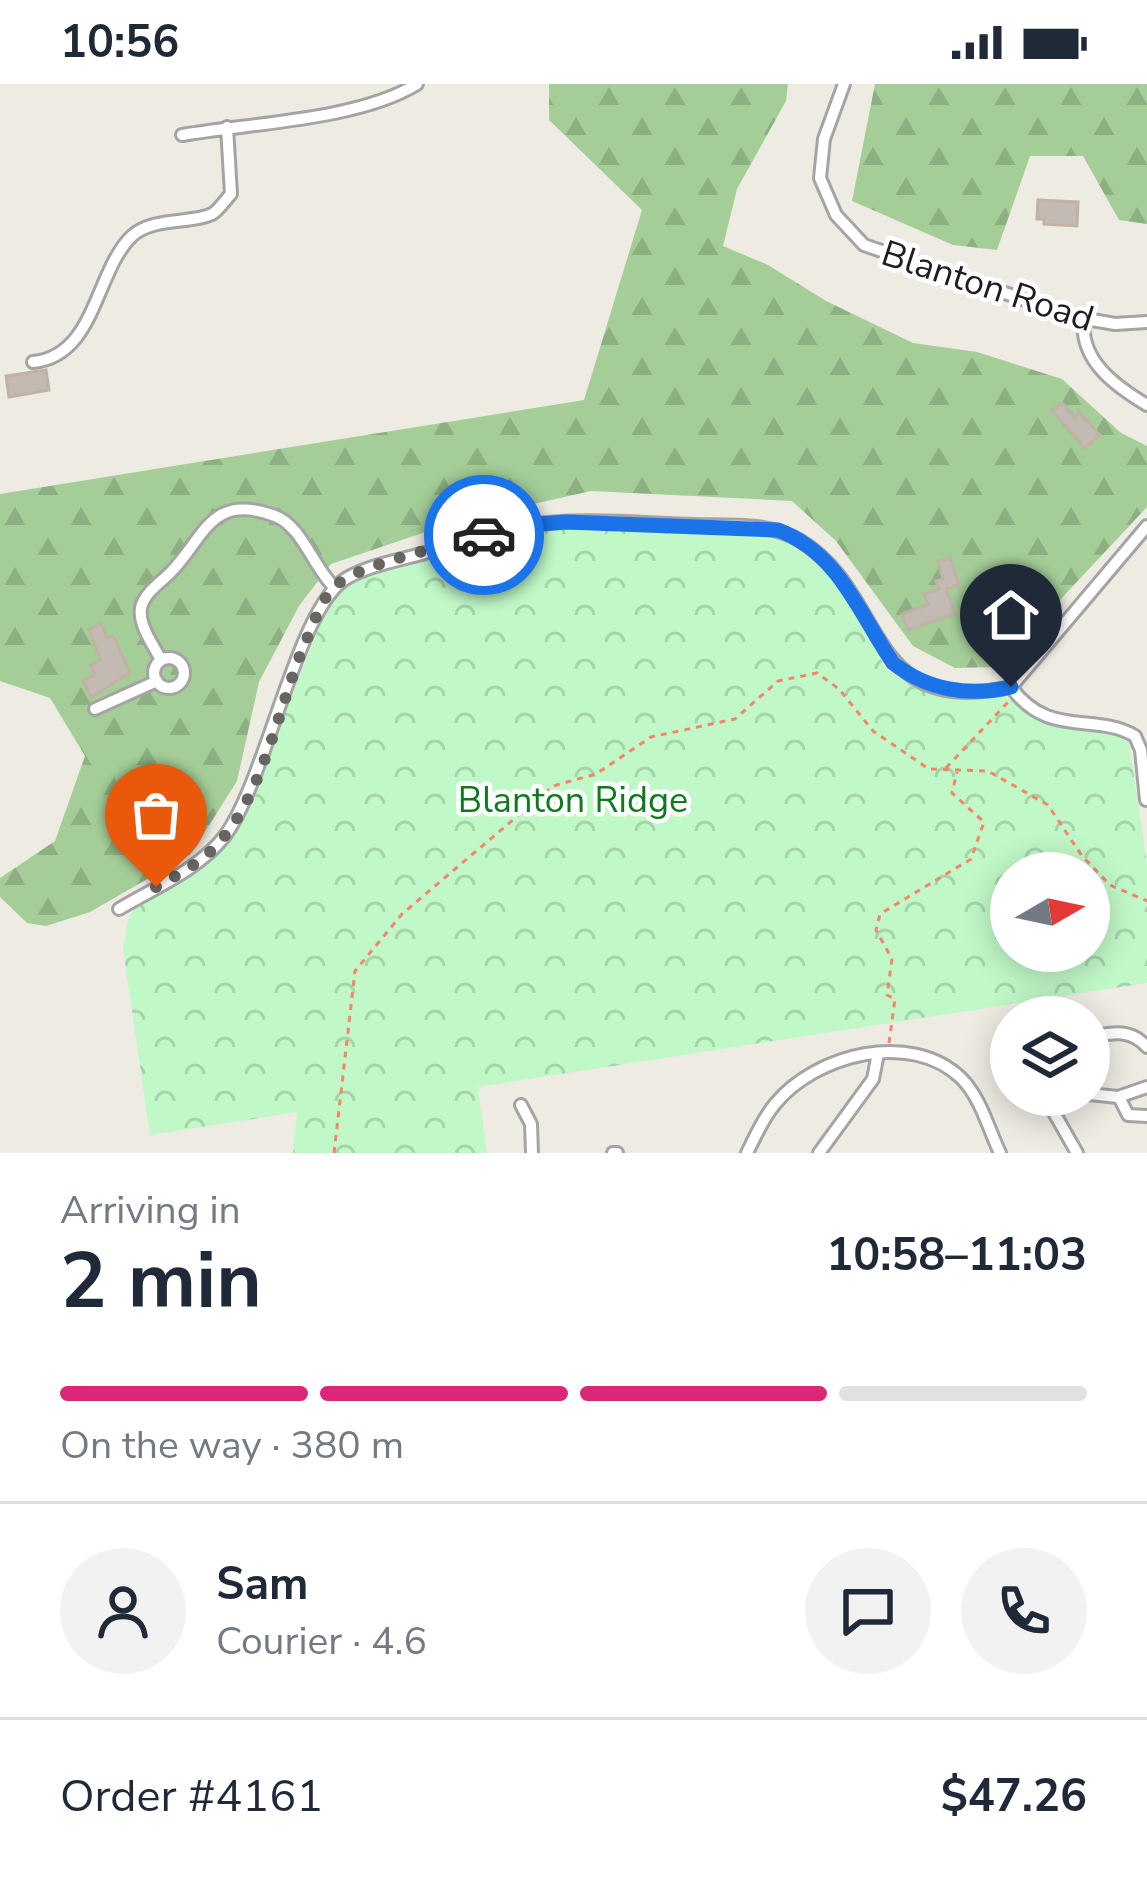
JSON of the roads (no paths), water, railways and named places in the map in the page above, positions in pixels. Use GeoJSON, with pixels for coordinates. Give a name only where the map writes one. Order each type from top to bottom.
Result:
{"type":"FeatureCollection","features":[{"type":"Feature","properties":{"kind":"street"},"geometry":{"type":"LineString","coordinates":[[182,135],[357,108],[398,96],[417,84]]}},
{"type":"Feature","properties":{"kind":"street","name":"Blanton Road"},"geometry":{"type":"LineString","coordinates":[[844,84],[824,140],[820,168],[823,191],[847,230],[877,252],[1084,319],[1147,322]]}},
{"type":"Feature","properties":{"kind":"street"},"geometry":{"type":"LineString","coordinates":[[33,362],[47,360],[75,337],[99,302],[133,234],[177,218],[212,214],[231,194],[227,127]]}},
{"type":"Feature","properties":{"kind":"street"},"geometry":{"type":"LineString","coordinates":[[1084,319],[1084,342],[1094,361],[1147,405]]}},
{"type":"Feature","properties":{"kind":"street"},"geometry":{"type":"LineString","coordinates":[[161,660],[140,609],[216,517],[254,512],[280,518],[292,527],[316,568],[334,587]]}},
{"type":"Feature","properties":{"kind":"street"},"geometry":{"type":"LineString","coordinates":[[119,909],[192,866],[225,836],[247,798],[298,658],[334,587],[363,572],[515,526],[566,522],[762,527],[793,536],[850,589],[893,663],[904,672],[956,691],[1013,691],[1053,718],[1123,729],[1135,736],[1146,800]]}},
{"type":"Feature","properties":{"kind":"street"},"geometry":{"type":"LineString","coordinates":[[1013,691],[1147,526]]}},
{"type":"Feature","properties":{"kind":"street"},"geometry":{"type":"LineString","coordinates":[[161,660],[180,662],[184,676],[179,684],[170,688],[157,681],[155,667],[161,660]]}},
{"type":"Feature","properties":{"kind":"street"},"geometry":{"type":"LineString","coordinates":[[95,709],[157,681]]}},
{"type":"Feature","properties":{"kind":"street"},"geometry":{"type":"LineString","coordinates":[[1110,1034],[1132,1035],[1147,1047]]}},
{"type":"Feature","properties":{"kind":"street"},"geometry":{"type":"LineString","coordinates":[[747,1153],[775,1103],[797,1084],[830,1064],[883,1053],[920,1056],[955,1073],[974,1096],[1000,1153]]}},
{"type":"Feature","properties":{"kind":"street"},"geometry":{"type":"LineString","coordinates":[[820,1153],[873,1078],[883,1053]]}},
{"type":"Feature","properties":{"kind":"street"},"geometry":{"type":"LineString","coordinates":[[1110,1096],[1147,1087]]}},
{"type":"Feature","properties":{"kind":"street"},"geometry":{"type":"LineString","coordinates":[[1119,1097],[1128,1114],[1147,1116]]}},
{"type":"Feature","properties":{"kind":"street"},"geometry":{"type":"LineString","coordinates":[[520,1105],[531,1124],[532,1153]]}},
{"type":"Feature","properties":{"kind":"street"},"geometry":{"type":"LineString","coordinates":[[1055,1116],[1077,1153]]}},
{"type":"Feature","properties":{"kind":"park label","name":"Blanton Ridge"},"geometry":{"type":"Point","coordinates":[573,799]}}]}
